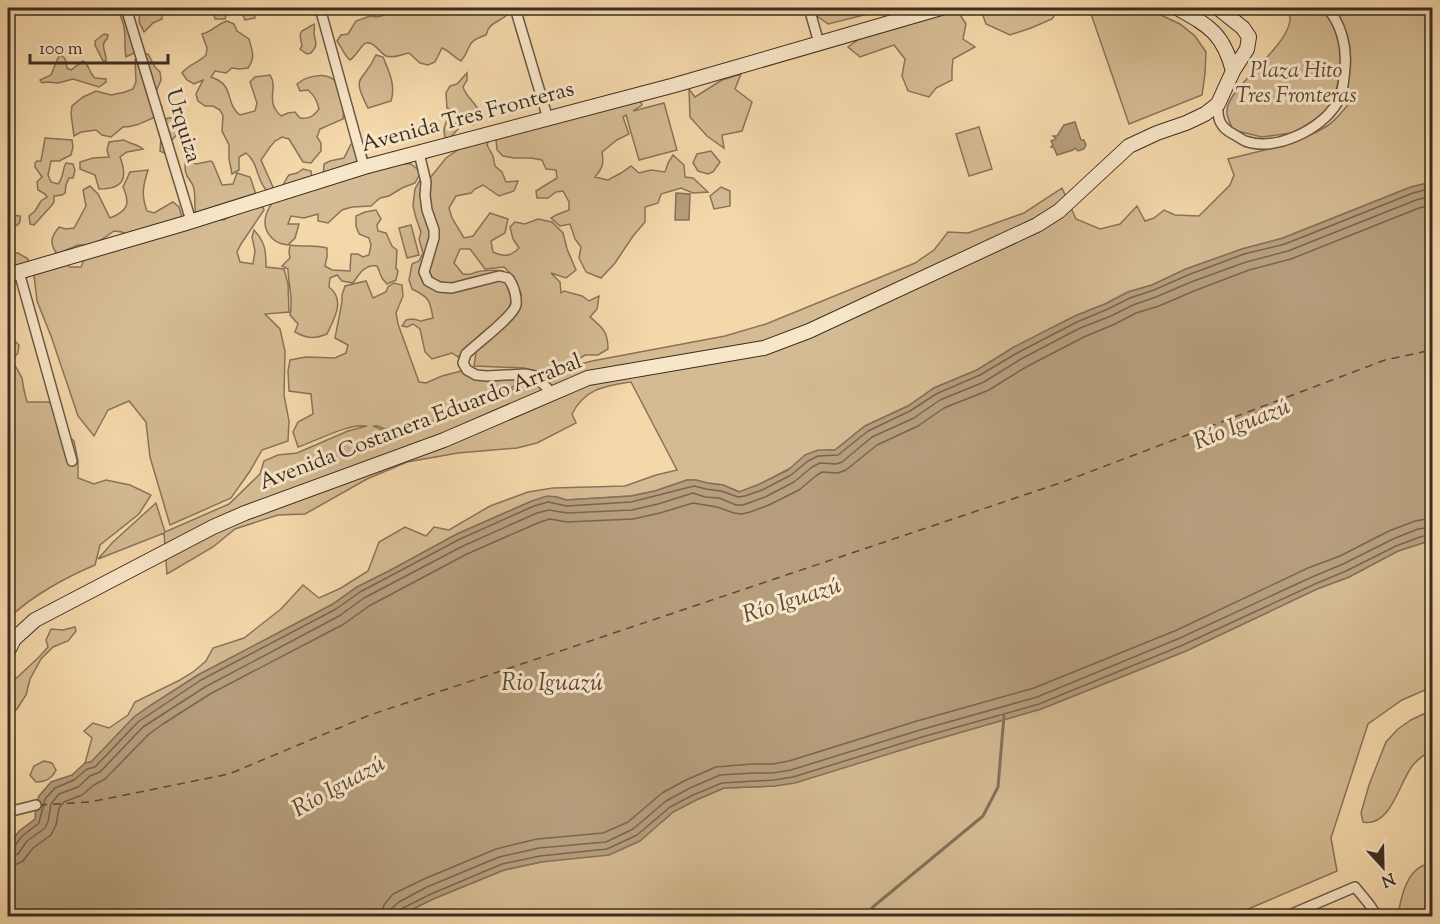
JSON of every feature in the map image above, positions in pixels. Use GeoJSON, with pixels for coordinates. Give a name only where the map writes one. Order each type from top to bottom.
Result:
{"type":"FeatureCollection","features":[{"type":"Feature","properties":{"kind":"main road","name":"Avenida Tres Fronteras"},"geometry":{"type":"LineString","coordinates":[[13,273],[364,167],[675,85],[941,8]]}},
{"type":"Feature","properties":{"kind":"main road"},"geometry":{"type":"LineString","coordinates":[[1177,8],[1213,30],[1229,55],[1233,71]]}},
{"type":"Feature","properties":{"kind":"main road"},"geometry":{"type":"LineString","coordinates":[[1218,8],[1243,28],[1249,37],[1247,49],[1233,71],[1218,104]]}},
{"type":"Feature","properties":{"kind":"main road","name":"Avenida Costanera Eduardo Arrabal"},"geometry":{"type":"LineString","coordinates":[[8,651],[14,639],[35,620],[244,513],[444,440],[588,378],[764,348],[809,331],[1037,225],[1059,211],[1129,146],[1186,123],[1205,114],[1218,104]]}},
{"type":"Feature","properties":{"kind":"street","name":"Urquiza"},"geometry":{"type":"LineString","coordinates":[[126,8],[191,221]]}},
{"type":"Feature","properties":{"kind":"street"},"geometry":{"type":"LineString","coordinates":[[320,8],[364,167]]}},
{"type":"Feature","properties":{"kind":"street"},"geometry":{"type":"LineString","coordinates":[[515,8],[548,119]]}},
{"type":"Feature","properties":{"kind":"street"},"geometry":{"type":"LineString","coordinates":[[809,8],[819,43]]}},
{"type":"Feature","properties":{"kind":"street"},"geometry":{"type":"LineString","coordinates":[[1218,104],[1217,114],[1221,124],[1226,130],[1246,141],[1281,142],[1319,123],[1339,100],[1346,59],[1338,24],[1327,8]]}},
{"type":"Feature","properties":{"kind":"street"},"geometry":{"type":"LineString","coordinates":[[419,153],[426,182],[427,210],[434,230],[434,238],[424,272],[428,280],[439,287],[452,288],[499,276],[508,278],[513,285],[516,305],[508,317],[466,354],[463,363],[467,370],[476,375],[525,374],[536,376],[553,394]]}},
{"type":"Feature","properties":{"kind":"street"},"geometry":{"type":"LineString","coordinates":[[13,273],[72,460]]}},
{"type":"Feature","properties":{"kind":"street"},"geometry":{"type":"LineString","coordinates":[[8,812],[36,805]]}},
{"type":"Feature","properties":{"kind":"street"},"geometry":{"type":"LineString","coordinates":[[1287,916],[1355,886],[1377,916]]}},
{"type":"Feature","properties":{"kind":"green space"},"geometry":{"type":"Polygon","coordinates":[[[118,8],[128,8],[136,52],[126,57],[124,27],[118,8]]]}},
{"type":"Feature","properties":{"kind":"green space"},"geometry":{"type":"Polygon","coordinates":[[[135,8],[153,9],[160,12],[162,19],[153,23],[144,32],[139,22],[140,11],[135,8]]]}},
{"type":"Feature","properties":{"kind":"green space"},"geometry":{"type":"Polygon","coordinates":[[[216,8],[228,8],[225,19],[215,19],[216,8]]]}},
{"type":"Feature","properties":{"kind":"green space"},"geometry":{"type":"Polygon","coordinates":[[[240,8],[253,8],[255,18],[245,20],[240,8]]]}},
{"type":"Feature","properties":{"kind":"green space"},"geometry":{"type":"Polygon","coordinates":[[[404,8],[505,8],[507,15],[492,25],[486,35],[471,43],[461,61],[442,48],[435,62],[428,65],[420,63],[409,53],[395,57],[386,56],[369,43],[365,44],[350,60],[348,58],[337,41],[341,35],[348,34],[356,21],[404,8]]]}},
{"type":"Feature","properties":{"kind":"green space"},"geometry":{"type":"Polygon","coordinates":[[[816,8],[892,8],[828,24],[817,16],[816,8]]]}},
{"type":"Feature","properties":{"kind":"green space"},"geometry":{"type":"Polygon","coordinates":[[[980,8],[1060,8],[1052,19],[1010,35],[986,24],[980,8]]]}},
{"type":"Feature","properties":{"kind":"green space"},"geometry":{"type":"Polygon","coordinates":[[[1089,8],[1146,8],[1180,24],[1195,36],[1206,52],[1202,95],[1129,124],[1089,8]]]}},
{"type":"Feature","properties":{"kind":"green space","name":"Plaza Hito Tres Fronteras"},"geometry":{"type":"Polygon","coordinates":[[[1287,8],[1432,8],[1432,182],[1411,187],[1283,238],[1242,249],[1186,269],[1152,285],[1128,292],[1014,347],[977,370],[934,388],[908,406],[865,426],[835,450],[825,450],[740,492],[723,485],[687,480],[631,496],[566,500],[557,497],[532,501],[457,534],[357,587],[333,604],[198,675],[134,717],[95,759],[85,763],[92,738],[84,731],[93,723],[109,728],[128,715],[135,702],[193,672],[206,661],[213,648],[244,638],[281,609],[303,585],[319,598],[341,588],[368,571],[379,542],[405,527],[426,536],[434,527],[449,530],[490,506],[528,492],[553,488],[625,486],[677,470],[631,382],[605,387],[590,394],[577,405],[572,414],[576,423],[537,443],[517,448],[458,453],[407,462],[367,479],[305,514],[278,515],[235,529],[213,547],[167,574],[164,533],[98,559],[113,542],[156,503],[165,532],[229,504],[260,474],[264,461],[278,455],[297,453],[348,431],[367,426],[351,427],[298,447],[293,432],[298,422],[313,414],[311,394],[289,391],[290,360],[306,357],[335,358],[346,353],[348,345],[335,338],[345,286],[366,281],[373,298],[386,292],[388,287],[394,283],[402,285],[403,296],[396,313],[419,382],[426,383],[461,371],[484,380],[521,381],[510,389],[474,401],[426,424],[392,432],[373,426],[392,434],[425,426],[557,371],[540,372],[524,368],[474,366],[476,352],[488,334],[516,313],[521,294],[514,277],[504,267],[485,269],[470,249],[460,249],[454,263],[463,274],[494,270],[503,271],[502,274],[464,283],[446,284],[433,279],[428,270],[435,249],[425,195],[430,178],[446,158],[465,145],[489,140],[487,145],[495,166],[502,172],[506,182],[518,181],[514,191],[499,196],[483,185],[471,193],[456,196],[449,208],[464,238],[473,236],[490,213],[508,219],[505,233],[491,241],[493,252],[507,255],[519,248],[513,239],[510,227],[515,222],[525,224],[538,219],[552,222],[563,233],[576,270],[566,278],[551,273],[560,282],[561,293],[564,291],[582,296],[589,301],[599,296],[597,309],[590,317],[604,331],[608,349],[598,355],[585,355],[565,368],[725,336],[766,324],[915,263],[934,250],[948,232],[968,233],[1024,213],[1062,188],[1076,219],[1100,229],[1120,224],[1137,206],[1145,221],[1154,218],[1164,210],[1175,215],[1199,216],[1230,185],[1234,175],[1228,159],[1304,138],[1330,124],[1347,106],[1343,88],[1335,96],[1328,111],[1310,125],[1291,133],[1262,137],[1233,130],[1227,114],[1229,103],[1235,92],[1286,33],[1290,19],[1287,8]]]}},
{"type":"Feature","properties":{"kind":"green space"},"geometry":{"type":"Polygon","coordinates":[[[937,11],[959,13],[966,24],[963,39],[975,47],[953,59],[952,80],[936,88],[929,97],[908,91],[902,76],[905,59],[894,45],[860,57],[848,47],[859,39],[880,30],[898,28],[911,19],[937,11]]]}},
{"type":"Feature","properties":{"kind":"green space"},"geometry":{"type":"Polygon","coordinates":[[[227,21],[234,24],[237,31],[249,39],[253,54],[252,61],[248,68],[232,68],[226,73],[215,71],[211,77],[224,85],[232,105],[240,115],[255,111],[257,103],[250,82],[255,77],[270,75],[273,85],[273,105],[281,116],[295,112],[300,118],[308,118],[319,109],[308,90],[300,91],[297,84],[306,79],[322,76],[332,79],[338,85],[341,95],[343,119],[320,129],[317,137],[321,143],[321,151],[311,163],[303,162],[289,139],[282,137],[270,147],[261,160],[273,187],[268,192],[246,153],[239,157],[239,170],[232,174],[229,145],[222,131],[223,116],[220,110],[213,106],[205,106],[198,101],[196,94],[203,80],[194,84],[182,73],[206,55],[207,48],[202,34],[227,21]]]}},
{"type":"Feature","properties":{"kind":"green space"},"geometry":{"type":"Polygon","coordinates":[[[314,24],[316,45],[311,53],[307,54],[300,49],[302,46],[300,35],[302,31],[314,24]]]}},
{"type":"Feature","properties":{"kind":"green space"},"geometry":{"type":"Polygon","coordinates":[[[104,34],[108,35],[103,46],[106,61],[103,61],[95,45],[95,41],[104,34]]]}},
{"type":"Feature","properties":{"kind":"green space"},"geometry":{"type":"Polygon","coordinates":[[[140,54],[148,54],[160,72],[161,80],[155,94],[162,107],[160,115],[137,125],[123,127],[111,137],[102,135],[96,130],[81,132],[74,136],[72,106],[83,97],[96,91],[111,95],[133,89],[136,82],[135,60],[140,54]]]}},
{"type":"Feature","properties":{"kind":"green space"},"geometry":{"type":"Polygon","coordinates":[[[61,55],[67,68],[71,70],[83,61],[95,78],[106,79],[106,82],[99,87],[73,79],[58,83],[42,83],[40,80],[51,75],[61,55]]]}},
{"type":"Feature","properties":{"kind":"green space"},"geometry":{"type":"Polygon","coordinates":[[[376,55],[383,57],[391,79],[392,95],[391,101],[368,108],[359,83],[376,55]]]}},
{"type":"Feature","properties":{"kind":"green space"},"geometry":{"type":"Polygon","coordinates":[[[467,73],[467,80],[463,87],[479,114],[473,125],[466,122],[461,114],[447,108],[446,93],[450,86],[457,84],[467,73]]]}},
{"type":"Feature","properties":{"kind":"green space"},"geometry":{"type":"Polygon","coordinates":[[[741,74],[735,89],[752,102],[742,131],[722,135],[724,148],[707,136],[690,117],[689,89],[695,97],[722,80],[741,74]]]}},
{"type":"Feature","properties":{"kind":"green space"},"geometry":{"type":"Polygon","coordinates":[[[640,100],[642,105],[633,111],[664,103],[677,150],[639,160],[626,115],[623,117],[629,134],[602,152],[602,165],[595,177],[608,180],[631,166],[639,173],[651,170],[665,172],[673,155],[684,165],[685,177],[693,178],[708,192],[693,193],[681,188],[661,194],[658,203],[645,207],[645,222],[601,278],[586,272],[579,258],[581,247],[575,239],[570,224],[560,226],[551,218],[569,210],[569,202],[563,191],[556,192],[548,198],[537,198],[536,191],[557,178],[556,170],[546,169],[542,160],[503,156],[497,150],[496,139],[640,100]]]}},
{"type":"Feature","properties":{"kind":"green space"},"geometry":{"type":"Polygon","coordinates":[[[168,118],[176,118],[181,123],[181,130],[171,141],[168,155],[160,151],[162,122],[168,118]]]}},
{"type":"Feature","properties":{"kind":"green space"},"geometry":{"type":"Polygon","coordinates":[[[447,120],[453,124],[461,122],[447,141],[444,131],[447,120]]]}},
{"type":"Feature","properties":{"kind":"green space"},"geometry":{"type":"Polygon","coordinates":[[[979,127],[992,169],[969,176],[956,134],[979,127]]]}},
{"type":"Feature","properties":{"kind":"green space"},"geometry":{"type":"Polygon","coordinates":[[[45,138],[72,140],[73,147],[71,155],[59,161],[51,161],[48,175],[51,182],[58,184],[66,163],[73,164],[75,170],[73,178],[69,178],[65,193],[54,196],[52,205],[34,225],[30,224],[29,216],[47,197],[38,190],[37,182],[42,177],[35,167],[37,161],[41,161],[45,138]]]}},
{"type":"Feature","properties":{"kind":"green space"},"geometry":{"type":"Polygon","coordinates":[[[124,140],[143,149],[127,152],[120,157],[124,171],[119,184],[99,189],[95,175],[80,169],[80,162],[109,157],[107,150],[109,142],[124,140]]]}},
{"type":"Feature","properties":{"kind":"green space"},"geometry":{"type":"Polygon","coordinates":[[[357,141],[364,144],[369,166],[391,163],[411,164],[421,172],[415,183],[380,198],[371,206],[342,210],[328,223],[318,221],[318,214],[304,218],[291,216],[288,224],[299,224],[295,238],[288,245],[275,241],[265,225],[266,214],[289,175],[303,169],[311,171],[312,178],[323,177],[324,164],[344,158],[351,144],[357,141]]]}},
{"type":"Feature","properties":{"kind":"green space"},"geometry":{"type":"Polygon","coordinates":[[[711,151],[720,162],[713,172],[708,174],[698,171],[693,163],[697,154],[711,151]]]}},
{"type":"Feature","properties":{"kind":"green space"},"geometry":{"type":"Polygon","coordinates":[[[186,157],[196,164],[211,161],[222,185],[233,184],[237,173],[250,177],[264,210],[237,252],[240,262],[253,264],[254,230],[261,238],[264,247],[266,267],[284,269],[288,284],[289,312],[265,314],[280,329],[285,351],[284,395],[289,421],[288,441],[262,450],[231,498],[170,525],[150,457],[146,422],[129,401],[108,410],[94,436],[78,416],[37,301],[34,275],[43,269],[64,263],[70,267],[81,267],[85,257],[129,236],[114,231],[94,244],[78,245],[57,254],[52,243],[59,227],[74,228],[86,206],[83,190],[90,186],[98,194],[110,218],[124,210],[127,198],[123,187],[130,172],[148,170],[143,190],[147,211],[154,213],[173,202],[179,207],[184,224],[212,219],[224,220],[238,211],[197,217],[194,187],[185,171],[186,157]]]}},
{"type":"Feature","properties":{"kind":"green space"},"geometry":{"type":"Polygon","coordinates":[[[420,180],[422,202],[430,232],[424,282],[449,292],[496,281],[506,281],[511,295],[509,307],[502,317],[480,335],[475,345],[458,357],[452,353],[432,359],[425,352],[420,329],[413,324],[407,327],[402,326],[406,320],[421,321],[433,318],[428,300],[412,289],[409,280],[412,264],[419,261],[423,253],[419,239],[421,232],[413,206],[415,189],[420,180]]]}},
{"type":"Feature","properties":{"kind":"green space"},"geometry":{"type":"Polygon","coordinates":[[[721,187],[730,191],[730,206],[714,209],[710,196],[721,187]]]}},
{"type":"Feature","properties":{"kind":"green space"},"geometry":{"type":"Polygon","coordinates":[[[8,204],[11,213],[20,216],[19,223],[13,227],[8,227],[8,204]]]}},
{"type":"Feature","properties":{"kind":"green space"},"geometry":{"type":"Polygon","coordinates":[[[376,210],[381,219],[377,225],[378,231],[386,233],[392,246],[397,250],[396,280],[387,284],[377,266],[363,270],[353,283],[342,281],[337,275],[330,278],[329,287],[334,292],[338,304],[327,334],[311,337],[295,332],[298,324],[290,315],[288,269],[282,266],[290,258],[290,245],[327,248],[325,266],[332,270],[350,271],[351,254],[363,257],[369,255],[371,245],[369,238],[359,234],[356,216],[376,210]]]}},
{"type":"Feature","properties":{"kind":"green space"},"geometry":{"type":"Polygon","coordinates":[[[411,225],[419,255],[407,258],[399,228],[411,225]]]}},
{"type":"Feature","properties":{"kind":"green space"},"geometry":{"type":"Polygon","coordinates":[[[15,253],[28,259],[28,262],[8,276],[8,261],[15,253]]]}},
{"type":"Feature","properties":{"kind":"green space"},"geometry":{"type":"Polygon","coordinates":[[[15,341],[19,345],[18,353],[12,360],[22,378],[27,402],[48,402],[57,405],[65,432],[74,441],[78,461],[78,478],[94,484],[106,480],[130,485],[151,495],[139,514],[100,545],[95,565],[49,588],[8,619],[8,344],[15,341]]]}},
{"type":"Feature","properties":{"kind":"green space"},"geometry":{"type":"Polygon","coordinates":[[[1432,540],[1432,687],[1402,700],[1368,724],[1331,838],[1337,871],[1232,916],[399,916],[433,899],[504,870],[541,862],[663,821],[673,812],[724,788],[775,786],[1041,709],[1186,651],[1317,589],[1349,577],[1398,551],[1432,540]]]}},
{"type":"Feature","properties":{"kind":"green space"},"geometry":{"type":"Polygon","coordinates":[[[75,627],[76,631],[68,641],[53,647],[41,659],[30,679],[26,695],[8,718],[8,686],[48,647],[46,640],[51,629],[63,630],[75,627]]]}},
{"type":"Feature","properties":{"kind":"green space"},"geometry":{"type":"Polygon","coordinates":[[[1432,710],[1432,751],[1413,765],[1393,802],[1381,818],[1373,822],[1363,822],[1361,813],[1369,785],[1386,742],[1398,729],[1432,710]]]}},
{"type":"Feature","properties":{"kind":"green space"},"geometry":{"type":"Polygon","coordinates":[[[44,761],[52,763],[56,770],[48,779],[36,782],[30,775],[34,766],[44,761]]]}},
{"type":"Feature","properties":{"kind":"green space"},"geometry":{"type":"Polygon","coordinates":[[[1432,862],[1432,916],[1398,916],[1411,875],[1425,864],[1432,862]]]}},
{"type":"Feature","properties":{"kind":"water"},"geometry":{"type":"Polygon","coordinates":[[[1075,122],[1081,140],[1084,140],[1086,145],[1084,149],[1078,151],[1075,148],[1057,155],[1051,147],[1053,145],[1051,141],[1056,139],[1053,136],[1057,136],[1064,125],[1075,122]]]}},
{"type":"Feature","properties":{"kind":"water","name":"Rio Iguazú"},"geometry":{"type":"Polygon","coordinates":[[[1432,182],[1432,540],[1398,551],[1349,577],[1317,589],[1186,651],[1041,709],[795,783],[724,788],[673,812],[640,841],[609,855],[541,862],[504,870],[433,899],[399,916],[8,916],[8,847],[19,831],[35,819],[39,796],[51,782],[72,775],[85,763],[91,762],[134,717],[198,675],[333,604],[357,587],[457,534],[547,496],[566,500],[631,496],[687,480],[723,485],[739,492],[788,470],[805,455],[818,450],[835,450],[865,426],[908,406],[934,388],[977,370],[1014,347],[1128,292],[1152,285],[1186,269],[1242,249],[1283,238],[1411,187],[1432,182]]]}},
{"type":"Feature","properties":{"kind":"water"},"geometry":{"type":"Polygon","coordinates":[[[676,193],[690,194],[689,220],[675,220],[676,193]]]}},
{"type":"Feature","properties":{"kind":"waterway"},"geometry":{"type":"LineString","coordinates":[[864,916],[983,816],[998,787],[1004,716]]}},
{"type":"Feature","properties":{"kind":"ferry route"},"geometry":{"type":"LineString","coordinates":[[39,805],[90,802],[229,774],[370,715],[1063,482],[1385,360],[1432,350]]}},
{"type":"Feature","properties":{"kind":"water label","name":"Río Iguazú"},"geometry":{"type":"Point","coordinates":[1242,425]}},
{"type":"Feature","properties":{"kind":"water label","name":"Río Iguazú"},"geometry":{"type":"Point","coordinates":[792,601]}},
{"type":"Feature","properties":{"kind":"water label","name":"Río Iguazú"},"geometry":{"type":"Point","coordinates":[339,787]}}]}
